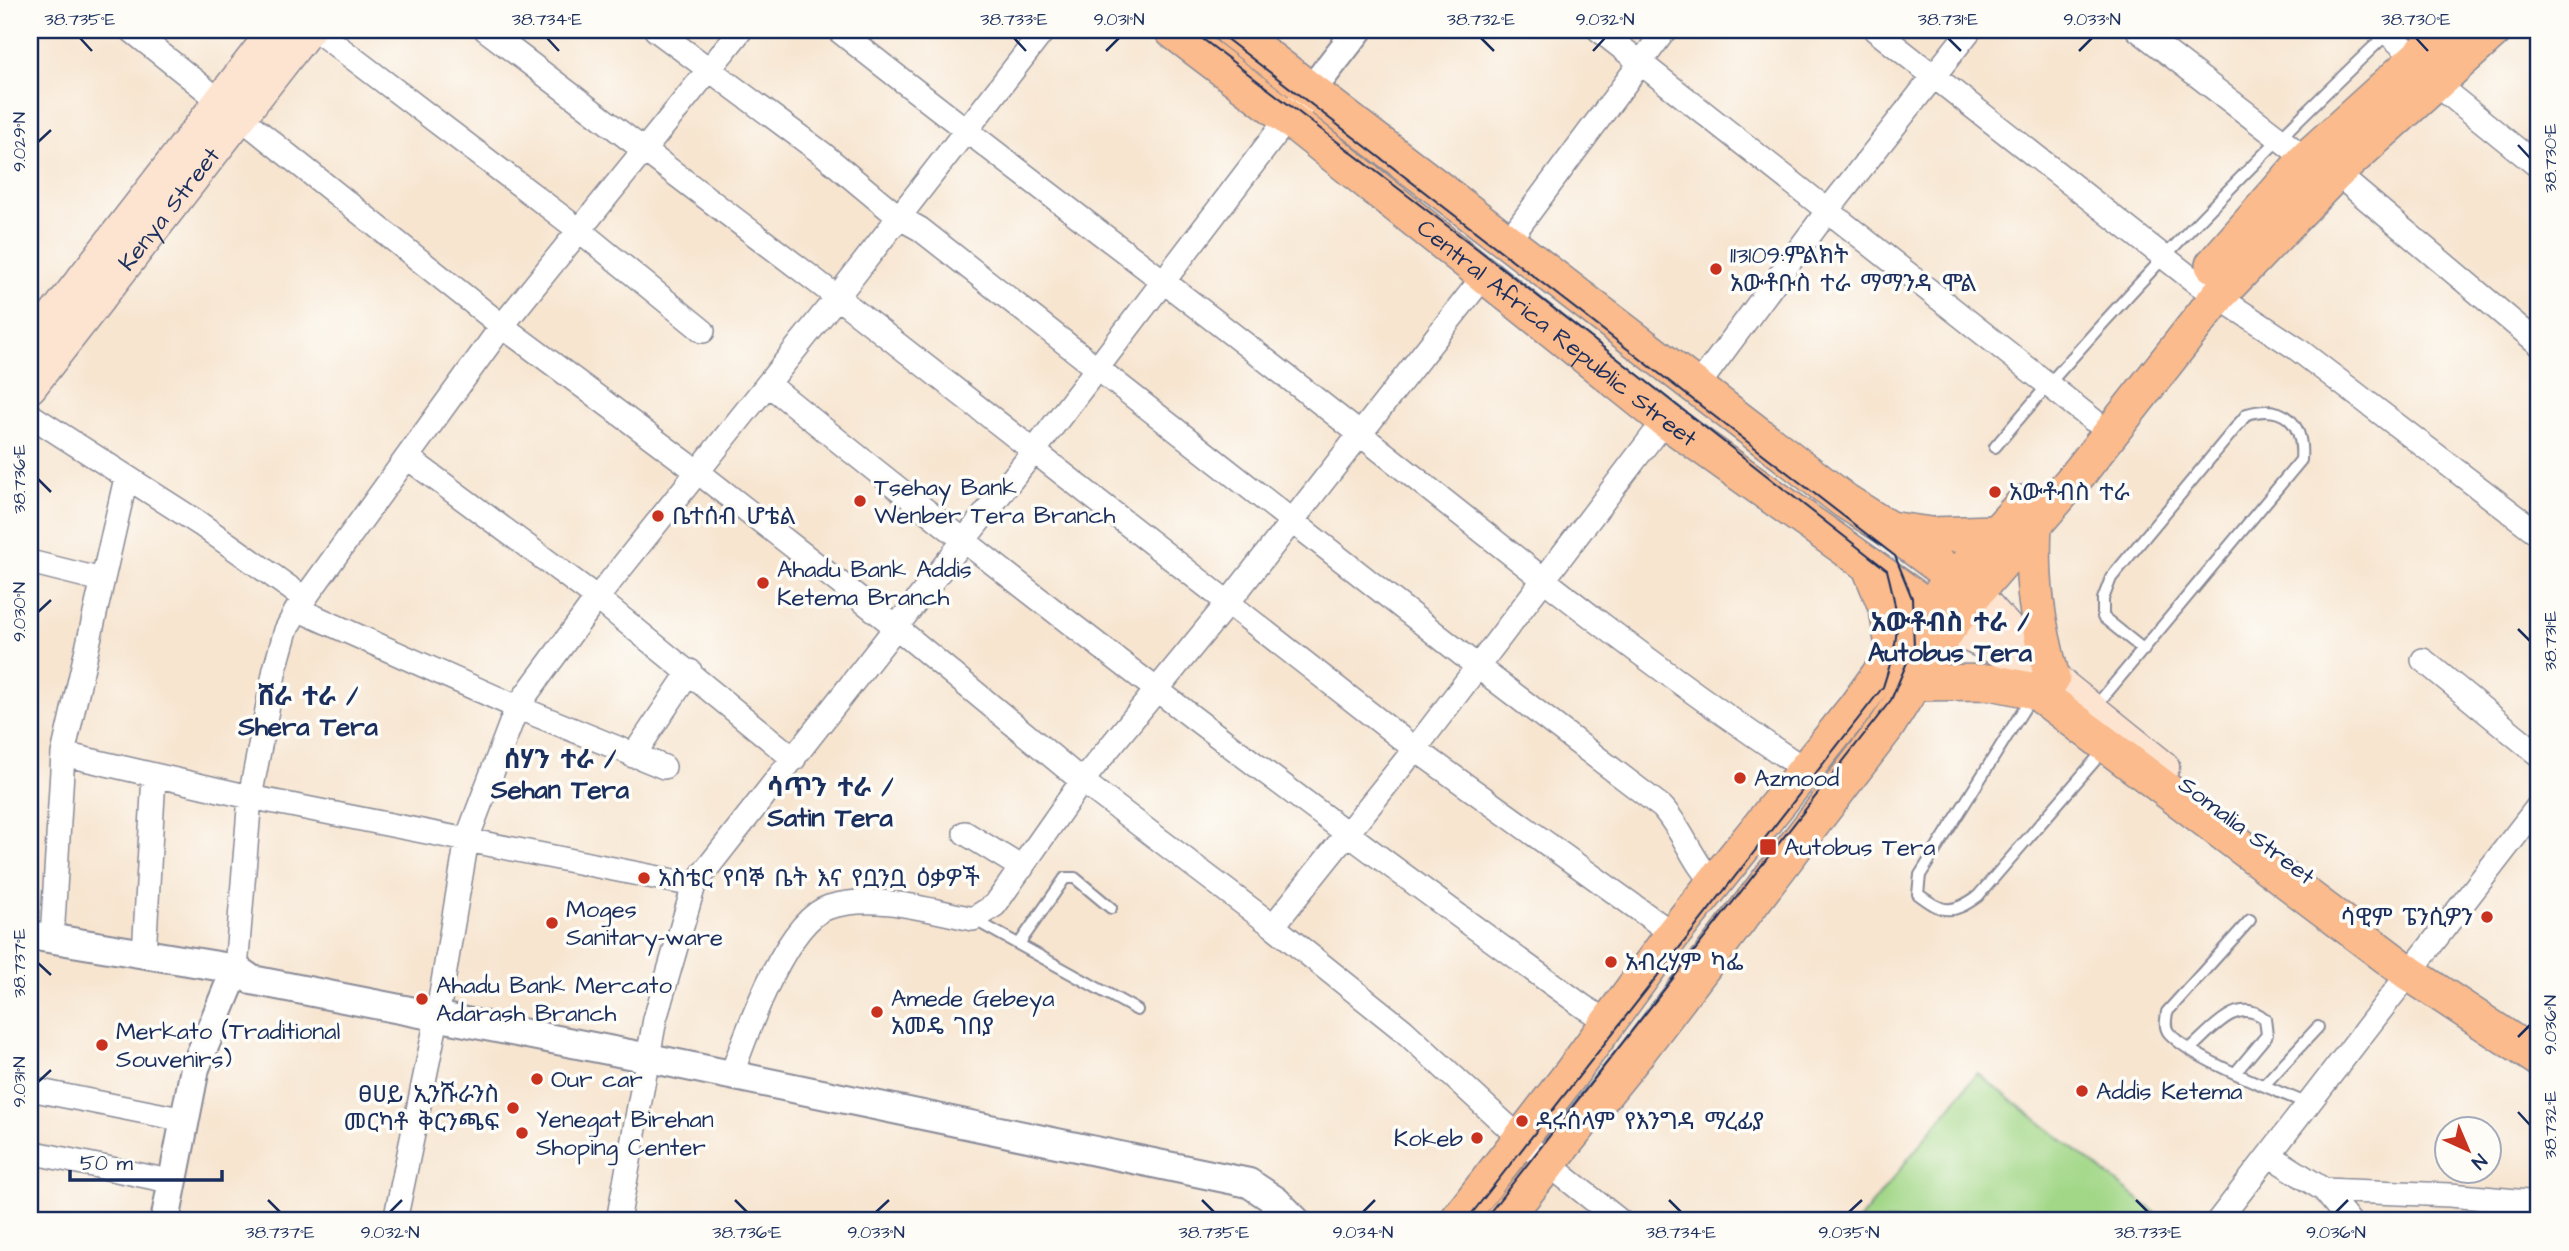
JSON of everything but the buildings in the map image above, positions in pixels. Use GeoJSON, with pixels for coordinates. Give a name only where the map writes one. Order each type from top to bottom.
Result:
{"type":"FeatureCollection","features":[{"type":"Feature","properties":{"kind":"main road"},"geometry":{"type":"LineString","coordinates":[[30,347],[229,109],[275,30]]}},
{"type":"Feature","properties":{"kind":"main road","name":"Kenya Street"},"geometry":{"type":"LineString","coordinates":[[30,387],[229,109],[307,30]]}},
{"type":"Feature","properties":{"kind":"main road","name":"Central Africa Republic Street"},"geometry":{"type":"LineString","coordinates":[[1172,30],[1288,118],[1665,421],[1939,617]]}},
{"type":"Feature","properties":{"kind":"main road","name":"Central Africa Republic Street"},"geometry":{"type":"LineString","coordinates":[[1232,30],[1845,501],[1889,529],[1963,586]]}},
{"type":"Feature","properties":{"kind":"main road"},"geometry":{"type":"LineString","coordinates":[[2425,70],[2448,30]]}},
{"type":"Feature","properties":{"kind":"main road"},"geometry":{"type":"LineString","coordinates":[[1457,1221],[1610,1023],[1673,934],[1806,770],[1894,653],[1939,617],[1963,586],[1994,533],[2207,289],[2321,166],[2425,70],[2495,30]]}},
{"type":"Feature","properties":{"kind":"main road"},"geometry":{"type":"LineString","coordinates":[[1963,586],[2034,524],[2106,441],[2207,289]]}},
{"type":"Feature","properties":{"kind":"main road"},"geometry":{"type":"LineString","coordinates":[[2034,524],[2032,563],[2043,679]]}},
{"type":"Feature","properties":{"kind":"main road"},"geometry":{"type":"LineString","coordinates":[[1889,529],[1930,535],[1994,533]]}},
{"type":"Feature","properties":{"kind":"main road"},"geometry":{"type":"LineString","coordinates":[[1869,565],[1887,609],[1894,653]]}},
{"type":"Feature","properties":{"kind":"main road","name":"Somalia Street"},"geometry":{"type":"LineString","coordinates":[[1963,586],[2043,679],[2092,711],[2414,966],[2539,1043]]}},
{"type":"Feature","properties":{"kind":"main road"},"geometry":{"type":"LineString","coordinates":[[1939,617],[2043,679],[2108,745],[2539,1059]]}},
{"type":"Feature","properties":{"kind":"main road"},"geometry":{"type":"LineString","coordinates":[[1502,1221],[1634,1057],[1888,726],[1914,683],[1939,617]]}},
{"type":"Feature","properties":{"kind":"main road"},"geometry":{"type":"LineString","coordinates":[[1914,683],[2043,679]]}},
{"type":"Feature","properties":{"kind":"street"},"geometry":{"type":"LineString","coordinates":[[131,30],[502,326],[698,472],[896,627],[1082,781],[1273,926],[1413,1039],[1522,1137],[1547,1163],[1620,1221]]}},
{"type":"Feature","properties":{"kind":"street"},"geometry":{"type":"LineString","coordinates":[[316,30],[579,230],[703,331]]}},
{"type":"Feature","properties":{"kind":"street"},"geometry":{"type":"LineString","coordinates":[[486,30],[838,298],[1415,750],[1673,934]]}},
{"type":"Feature","properties":{"kind":"street"},"geometry":{"type":"LineString","coordinates":[[656,30],[900,218],[920,229],[1096,370],[1662,807],[1671,817],[1702,872],[1714,884]]}},
{"type":"Feature","properties":{"kind":"street"},"geometry":{"type":"LineString","coordinates":[[165,1221],[195,1068],[236,969],[250,797],[275,668],[286,630],[301,603],[502,326],[741,30]]}},
{"type":"Feature","properties":{"kind":"street"},"geometry":{"type":"LineString","coordinates":[[838,30],[966,132],[1163,279],[1545,580],[1749,733],[1806,770]]}},
{"type":"Feature","properties":{"kind":"street"},"geometry":{"type":"LineString","coordinates":[[395,1221],[438,1018],[467,839],[517,707],[597,598],[838,298],[1044,30]]}},
{"type":"Feature","properties":{"kind":"street"},"geometry":{"type":"LineString","coordinates":[[618,1221],[654,1019],[694,885],[1034,451],[1163,279],[1358,30]]}},
{"type":"Feature","properties":{"kind":"street"},"geometry":{"type":"LineString","coordinates":[[1600,30],[2093,420]]}},
{"type":"Feature","properties":{"kind":"street"},"geometry":{"type":"LineString","coordinates":[[1508,241],[1665,30]]}},
{"type":"Feature","properties":{"kind":"street"},"geometry":{"type":"LineString","coordinates":[[1875,30],[2207,289],[2296,348],[2539,534]]}},
{"type":"Feature","properties":{"kind":"street"},"geometry":{"type":"LineString","coordinates":[[1697,387],[1829,209],[1970,30]]}},
{"type":"Feature","properties":{"kind":"street"},"geometry":{"type":"LineString","coordinates":[[2138,30],[2278,138],[2321,166],[2539,344]]}},
{"type":"Feature","properties":{"kind":"street"},"geometry":{"type":"LineString","coordinates":[[2388,31],[2425,70],[2539,167]]}},
{"type":"Feature","properties":{"kind":"street"},"geometry":{"type":"LineString","coordinates":[[731,1076],[772,974],[800,931],[814,915],[828,907],[859,903],[894,904],[973,919],[995,905],[1082,781],[1227,604],[1484,276]]}},
{"type":"Feature","properties":{"kind":"street"},"geometry":{"type":"LineString","coordinates":[[768,384],[962,541],[1154,690],[1347,836],[1610,1023]]}},
{"type":"Feature","properties":{"kind":"street"},"geometry":{"type":"LineString","coordinates":[[30,415],[200,524],[301,603],[517,707],[664,767]]}},
{"type":"Feature","properties":{"kind":"street"},"geometry":{"type":"LineString","coordinates":[[1273,926],[1415,750],[1665,421]]}},
{"type":"Feature","properties":{"kind":"street"},"geometry":{"type":"LineString","coordinates":[[408,458],[597,598],[690,671],[794,759]]}},
{"type":"Feature","properties":{"kind":"street"},"geometry":{"type":"LineString","coordinates":[[126,478],[63,754],[41,937],[236,969],[252,980],[649,1058],[1249,1183],[1276,1201],[1296,1221]]}},
{"type":"Feature","properties":{"kind":"street"},"geometry":{"type":"LineString","coordinates":[[30,562],[102,580]]}},
{"type":"Feature","properties":{"kind":"street"},"geometry":{"type":"LineString","coordinates":[[2423,660],[2539,755]]}},
{"type":"Feature","properties":{"kind":"street"},"geometry":{"type":"LineString","coordinates":[[633,756],[690,671]]}},
{"type":"Feature","properties":{"kind":"street"},"geometry":{"type":"LineString","coordinates":[[63,754],[250,797],[694,885]]}},
{"type":"Feature","properties":{"kind":"street"},"geometry":{"type":"LineString","coordinates":[[144,955],[154,776]]}},
{"type":"Feature","properties":{"kind":"street"},"geometry":{"type":"LineString","coordinates":[[2218,1221],[2539,805]]}},
{"type":"Feature","properties":{"kind":"street"},"geometry":{"type":"LineString","coordinates":[[965,833],[1021,868]]}},
{"type":"Feature","properties":{"kind":"street"},"geometry":{"type":"LineString","coordinates":[[30,1089],[185,1121]]}},
{"type":"Feature","properties":{"kind":"street"},"geometry":{"type":"LineString","coordinates":[[30,1152],[174,1182]]}},
{"type":"Feature","properties":{"kind":"street"},"geometry":{"type":"LineString","coordinates":[[2269,1155],[2324,1190],[2348,1221]]}},
{"type":"Feature","properties":{"kind":"street"},"geometry":{"type":"LineString","coordinates":[[2324,1190],[2451,1195],[2539,1203]]}},
{"type":"Feature","properties":{"kind":"lane"},"geometry":{"type":"LineString","coordinates":[[1995,447],[2048,384],[2165,256],[2278,138],[2388,31]]}},
{"type":"Feature","properties":{"kind":"lane"},"geometry":{"type":"LineString","coordinates":[[2092,711],[2144,650],[2301,460],[2300,432],[2289,419],[2274,411],[2247,414],[2111,578],[2103,599],[2103,617],[2144,650]]}},
{"type":"Feature","properties":{"kind":"lane"},"geometry":{"type":"LineString","coordinates":[[2043,679],[1920,875],[1918,894],[1935,907],[1955,909],[1978,896],[2108,745]]}},
{"type":"Feature","properties":{"kind":"lane"},"geometry":{"type":"LineString","coordinates":[[1018,944],[1065,878],[1075,878],[1111,908]]}},
{"type":"Feature","properties":{"kind":"lane"},"geometry":{"type":"LineString","coordinates":[[973,919],[1137,1010]]}},
{"type":"Feature","properties":{"kind":"lane"},"geometry":{"type":"LineString","coordinates":[[2250,920],[2167,1012],[2165,1024],[2169,1033],[2191,1048],[2236,1072],[2308,1104]]}},
{"type":"Feature","properties":{"kind":"lane"},"geometry":{"type":"LineString","coordinates":[[2191,1048],[2233,1012],[2244,1010],[2262,1016],[2265,1019],[2267,1035],[2236,1072]]}},
{"type":"Feature","properties":{"kind":"lane"},"geometry":{"type":"LineString","coordinates":[[2264,1084],[2318,1027]]}},
{"type":"Feature","properties":{"kind":"green space"},"geometry":{"type":"Polygon","coordinates":[[[1977,1073],[2166,1221],[1859,1221],[1977,1073]]]}},
{"type":"Feature","properties":{"kind":"tram line"},"geometry":{"type":"LineString","coordinates":[[1191,30],[1479,250],[1887,570],[1892,589],[1897,629],[1883,687],[1466,1221]]}},
{"type":"Feature","properties":{"kind":"tram line"},"geometry":{"type":"LineString","coordinates":[[1215,30],[1895,556],[1912,598],[1914,646],[1891,700],[1483,1221]]}},
{"type":"Feature","properties":{"kind":"place","name":"113109:ምልክት አውቶቡስ ተራ ማማንዳ ሞል"},"geometry":{"type":"Point","coordinates":[1716,269]}},
{"type":"Feature","properties":{"kind":"place","name":"አውቶብስ ተራ"},"geometry":{"type":"Point","coordinates":[1995,492]}},
{"type":"Feature","properties":{"kind":"place","name":"Tsehay Bank Wenber Tera Branch"},"geometry":{"type":"Point","coordinates":[860,501]}},
{"type":"Feature","properties":{"kind":"place","name":"ቤተሰብ ሆቴል"},"geometry":{"type":"Point","coordinates":[658,516]}},
{"type":"Feature","properties":{"kind":"place","name":"Ahadu Bank Addis Ketema Branch"},"geometry":{"type":"Point","coordinates":[763,583]}},
{"type":"Feature","properties":{"kind":"place","name":"Azmood"},"geometry":{"type":"Point","coordinates":[1740,778]}},
{"type":"Feature","properties":{"kind":"place","name":"Autobus Tera"},"geometry":{"type":"Point","coordinates":[1768,847]}},
{"type":"Feature","properties":{"kind":"place","name":"አስቴር የባኞ ቤት እና የቧንቧ ዕቃዎች"},"geometry":{"type":"Point","coordinates":[644,878]}},
{"type":"Feature","properties":{"kind":"place","name":"ሳዊም ፔንሲዎን"},"geometry":{"type":"Point","coordinates":[2487,917]}},
{"type":"Feature","properties":{"kind":"place","name":"Moges Sanitary-ware"},"geometry":{"type":"Point","coordinates":[552,923]}},
{"type":"Feature","properties":{"kind":"place","name":"አብረሃም ካፌ"},"geometry":{"type":"Point","coordinates":[1611,962]}},
{"type":"Feature","properties":{"kind":"place","name":"Ahadu Bank Mercato Adarash Branch"},"geometry":{"type":"Point","coordinates":[422,999]}},
{"type":"Feature","properties":{"kind":"place","name":"Amede Gebeya አመዴ ገበያ"},"geometry":{"type":"Point","coordinates":[877,1012]}},
{"type":"Feature","properties":{"kind":"place","name":"Merkato (Traditional Souvenirs)"},"geometry":{"type":"Point","coordinates":[102,1045]}},
{"type":"Feature","properties":{"kind":"place","name":"Our car"},"geometry":{"type":"Point","coordinates":[537,1079]}},
{"type":"Feature","properties":{"kind":"place","name":"Addis Ketema"},"geometry":{"type":"Point","coordinates":[2082,1091]}},
{"type":"Feature","properties":{"kind":"place","name":"ፀሀይ ኢንሹራንስ መርካቶ ቅርንጫፍ"},"geometry":{"type":"Point","coordinates":[513,1108]}},
{"type":"Feature","properties":{"kind":"place","name":"ዳሩሰላም የእንግዳ ማረፊያ"},"geometry":{"type":"Point","coordinates":[1522,1121]}},
{"type":"Feature","properties":{"kind":"place","name":"Yenegat Birehan Shoping Center"},"geometry":{"type":"Point","coordinates":[522,1133]}},
{"type":"Feature","properties":{"kind":"place","name":"Kokeb"},"geometry":{"type":"Point","coordinates":[1477,1138]}},
{"type":"Feature","properties":{"kind":"district","name":"አውቶብስ ተራ / Autobus Tera"},"geometry":{"type":"Point","coordinates":[1950,637]}},
{"type":"Feature","properties":{"kind":"district","name":"ሸራ ተራ / Shera Tera"},"geometry":{"type":"Point","coordinates":[308,711]}},
{"type":"Feature","properties":{"kind":"district","name":"ሰሃን ተራ / Sehan Tera"},"geometry":{"type":"Point","coordinates":[560,774]}},
{"type":"Feature","properties":{"kind":"district","name":"ሳጥን ተራ / Satin Tera"},"geometry":{"type":"Point","coordinates":[830,802]}}]}
